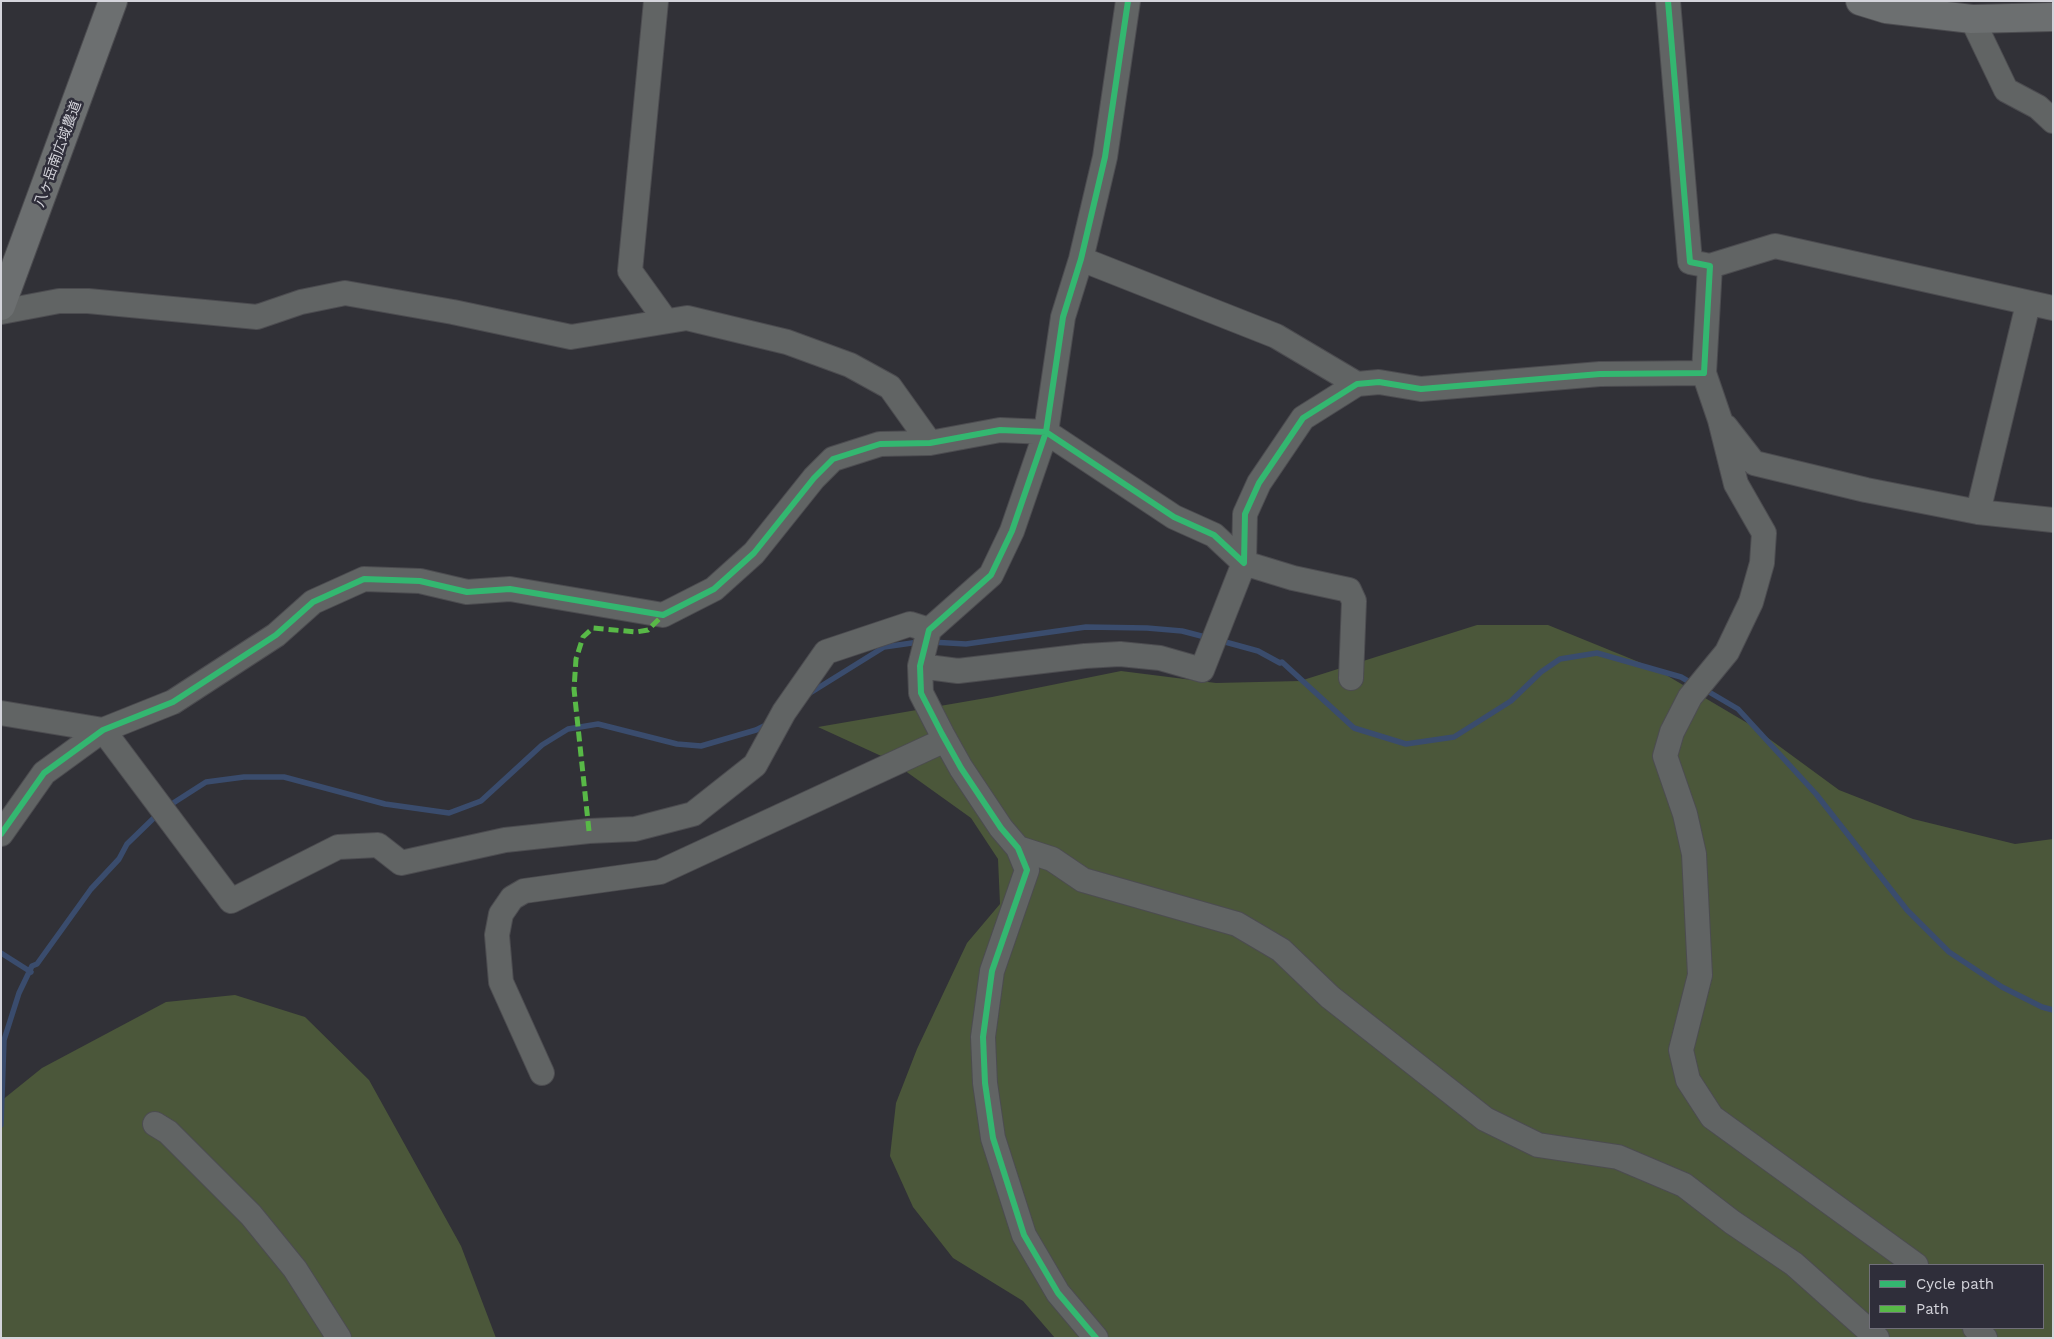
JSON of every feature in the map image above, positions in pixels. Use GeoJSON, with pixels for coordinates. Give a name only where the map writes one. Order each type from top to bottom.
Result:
{"type":"FeatureCollection","features":[{"type":"Feature","properties":{"kind":"street","name":"八ヶ岳南広域農道"},"geometry":{"type":"LineString","coordinates":[[1,306],[113,1]]}},
{"type":"Feature","properties":{"kind":"street"},"geometry":{"type":"LineString","coordinates":[[656,1],[630,272],[666,321]]}},
{"type":"Feature","properties":{"kind":"street"},"geometry":{"type":"LineString","coordinates":[[1096,1338],[1058,1294],[1024,1236],[993,1138],[985,1083],[983,1037],[992,971],[1026,870],[1018,848],[996,821],[945,740],[921,693],[920,666],[929,630],[991,575],[1012,531],[1046,432],[1063,317],[1081,259],[1105,157],[1128,1]]}},
{"type":"Feature","properties":{"kind":"street"},"geometry":{"type":"LineString","coordinates":[[1668,1],[1690,262],[1710,266],[1774,246],[2028,304],[2053,308]]}},
{"type":"Feature","properties":{"kind":"street"},"geometry":{"type":"LineString","coordinates":[[1860,1],[1886,9],[1972,19],[2053,17]]}},
{"type":"Feature","properties":{"kind":"street"},"geometry":{"type":"LineString","coordinates":[[1972,19],[2006,90],[2038,108],[2053,121]]}},
{"type":"Feature","properties":{"kind":"street"},"geometry":{"type":"LineString","coordinates":[[1081,259],[1276,336],[1357,384]]}},
{"type":"Feature","properties":{"kind":"street"},"geometry":{"type":"LineString","coordinates":[[1710,266],[1704,373],[1720,420],[1736,484],[1764,533],[1762,563],[1751,602],[1727,652],[1690,697],[1672,732],[1665,756],[1685,814],[1694,864],[1700,975],[1680,1050],[1688,1080],[1712,1117],[1915,1264]]}},
{"type":"Feature","properties":{"kind":"street"},"geometry":{"type":"LineString","coordinates":[[1,312],[59,301],[88,301],[257,316],[301,302],[345,293],[453,312],[571,337],[687,318],[787,342],[850,365],[890,387],[930,442]]}},
{"type":"Feature","properties":{"kind":"street"},"geometry":{"type":"LineString","coordinates":[[1978,512],[2028,304]]}},
{"type":"Feature","properties":{"kind":"street"},"geometry":{"type":"LineString","coordinates":[[920,666],[958,672],[1085,656],[1120,654],[1160,658],[1202,670],[1244,563],[1245,514],[1258,483],[1303,418],[1357,384],[1379,382],[1421,388],[1600,374],[1704,373]]}},
{"type":"Feature","properties":{"kind":"street"},"geometry":{"type":"LineString","coordinates":[[1720,420],[1754,463],[1866,490],[1978,512],[2053,520]]}},
{"type":"Feature","properties":{"kind":"street"},"geometry":{"type":"LineString","coordinates":[[1,834],[44,773],[103,730],[173,702],[276,635],[313,602],[364,579],[420,581],[467,592],[510,589],[663,615],[714,589],[747,559],[814,478],[833,459],[880,444],[930,442],[1000,430],[1046,432],[1174,517],[1214,535],[1244,563],[1294,578],[1349,590],[1354,601],[1351,678]]}},
{"type":"Feature","properties":{"kind":"street"},"geometry":{"type":"LineString","coordinates":[[1,713],[103,730],[231,901],[338,847],[378,845],[401,863],[506,840],[590,831],[635,829],[693,814],[755,764],[784,712],[826,652],[910,624],[929,630]]}},
{"type":"Feature","properties":{"kind":"street"},"geometry":{"type":"LineString","coordinates":[[542,1074],[501,982],[497,935],[501,914],[512,898],[524,890],[660,872],[945,740]]}},
{"type":"Feature","properties":{"kind":"street"},"geometry":{"type":"LineString","coordinates":[[1018,848],[1052,859],[1083,880],[1236,924],[1281,950],[1330,997],[1485,1119],[1538,1145],[1618,1157],[1684,1185],[1732,1222],[1794,1264],[1877,1338]]}},
{"type":"Feature","properties":{"kind":"street"},"geometry":{"type":"LineString","coordinates":[[155,1124],[168,1132],[252,1215],[295,1269],[339,1338]]}},
{"type":"Feature","properties":{"kind":"street"},"geometry":{"type":"LineString","coordinates":[[1976,1329],[1985,1338]]}},
{"type":"Feature","properties":{"kind":"green space"},"geometry":{"type":"Polygon","coordinates":[[[1477,625],[1548,625],[1656,669],[1749,724],[1839,790],[1913,819],[2015,844],[2053,839],[2053,1338],[1055,1338],[1023,1301],[953,1258],[913,1207],[890,1156],[896,1103],[917,1049],[967,943],[1000,904],[998,859],[971,818],[890,760],[818,727],[992,697],[1121,671],[1216,683],[1300,681],[1477,625]]]}},
{"type":"Feature","properties":{"kind":"green space"},"geometry":{"type":"Polygon","coordinates":[[[235,995],[305,1017],[369,1080],[461,1246],[496,1338],[1,1338],[1,1101],[42,1068],[166,1002],[235,995]]]}},
{"type":"Feature","properties":{"kind":"waterway"},"geometry":{"type":"LineString","coordinates":[[931,642],[966,644],[1086,627],[1147,628],[1182,631],[1209,638]]}},
{"type":"Feature","properties":{"kind":"waterway"},"geometry":{"type":"LineString","coordinates":[[1218,640],[1258,651],[1280,663],[1282,662],[1354,728],[1406,744],[1454,737],[1511,701],[1541,672],[1560,659],[1597,653],[1681,677],[1693,684]]}},
{"type":"Feature","properties":{"kind":"waterway"},"geometry":{"type":"LineString","coordinates":[[810,693],[884,647],[919,642]]}},
{"type":"Feature","properties":{"kind":"waterway"},"geometry":{"type":"LineString","coordinates":[[1704,689],[1738,709],[1816,794],[1907,910],[1949,952],[2002,987],[2042,1007],[2053,1010]]}},
{"type":"Feature","properties":{"kind":"waterway"},"geometry":{"type":"LineString","coordinates":[[167,807],[206,782],[244,777],[284,777],[385,804],[449,813],[481,801],[542,745],[568,729],[598,724],[677,744],[701,746],[756,730],[768,724]]}},
{"type":"Feature","properties":{"kind":"waterway"},"geometry":{"type":"LineString","coordinates":[[1,1125],[4,1040],[19,993],[32,966],[37,964],[91,889],[119,859],[127,844],[160,812]]}},
{"type":"Feature","properties":{"kind":"waterway"},"geometry":{"type":"LineString","coordinates":[[1,953],[31,972]]}},
{"type":"Feature","properties":{"kind":"marked path"},"geometry":{"type":"LineString","coordinates":[[589,831],[574,689],[576,659],[583,637],[593,628],[636,632],[648,630],[663,615]]}},
{"type":"Feature","properties":{"kind":"cycle path"},"geometry":{"type":"LineString","coordinates":[[1096,1338],[1058,1293],[1024,1235],[993,1138],[985,1083],[983,1037],[992,971],[1027,870],[1018,848],[1001,828],[961,768],[942,734],[921,693],[920,666],[929,630],[991,575],[1012,531],[1046,432],[1063,317],[1081,259],[1105,157],[1128,1]]}},
{"type":"Feature","properties":{"kind":"cycle path"},"geometry":{"type":"LineString","coordinates":[[1,834],[44,773],[103,730],[173,702],[276,635],[313,602],[364,579],[420,581],[467,592],[510,589],[663,615],[714,589],[754,553],[814,478],[833,459],[880,444],[930,443],[1000,430],[1046,432],[1174,517],[1214,535],[1244,563],[1245,514],[1259,483],[1303,418],[1357,384],[1379,382],[1421,389],[1600,374],[1704,373],[1710,266],[1690,262],[1668,1]]}}]}
